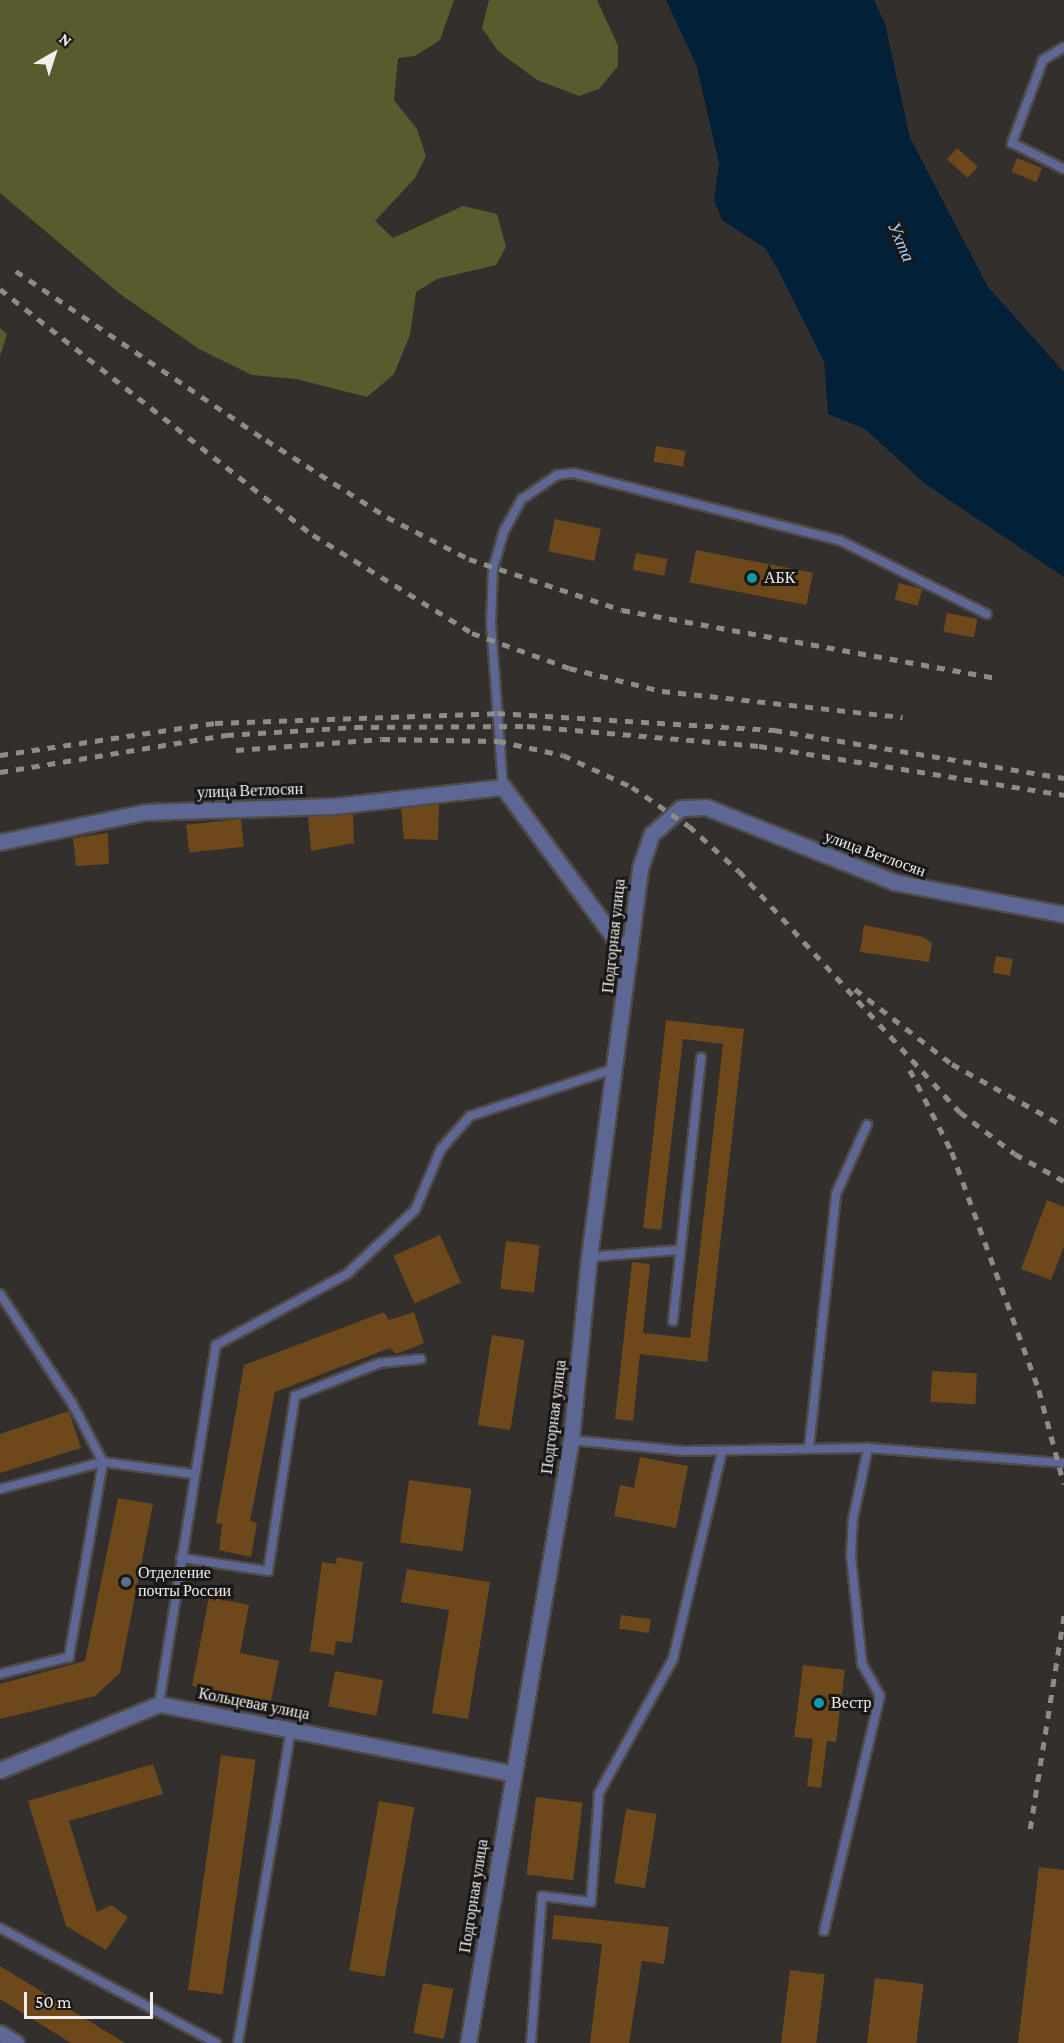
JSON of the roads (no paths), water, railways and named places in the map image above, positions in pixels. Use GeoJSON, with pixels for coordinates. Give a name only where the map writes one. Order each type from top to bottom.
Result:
{"type":"FeatureCollection","features":[{"type":"Feature","properties":{"kind":"street","name":"улица Ветлосян"},"geometry":{"type":"LineString","coordinates":[[0,842],[145,812],[333,806],[503,787]]}},
{"type":"Feature","properties":{"kind":"street"},"geometry":{"type":"LineString","coordinates":[[503,787],[629,958]]}},
{"type":"Feature","properties":{"kind":"street","name":"улица Ветлосян"},"geometry":{"type":"LineString","coordinates":[[681,808],[716,810],[894,882],[1064,915]]}},
{"type":"Feature","properties":{"kind":"street","name":"Подгорная улица"},"geometry":{"type":"LineString","coordinates":[[468,2043],[510,1773],[572,1440],[589,1257],[617,1068],[629,958],[646,844],[657,825],[681,808]]}},
{"type":"Feature","properties":{"kind":"street"},"geometry":{"type":"LineString","coordinates":[[0,1770],[159,1704]]}},
{"type":"Feature","properties":{"kind":"street","name":"Кольцевая улица"},"geometry":{"type":"LineString","coordinates":[[159,1704],[510,1773]]}},
{"type":"Feature","properties":{"kind":"street"},"geometry":{"type":"LineString","coordinates":[[0,2033],[16,2043]]}},
{"type":"Feature","properties":{"kind":"lane"},"geometry":{"type":"LineString","coordinates":[[1064,47],[1043,60],[1012,143],[1064,169]]}},
{"type":"Feature","properties":{"kind":"lane"},"geometry":{"type":"LineString","coordinates":[[503,787],[491,623],[493,569],[504,531],[522,499],[557,475],[573,474],[841,541],[987,614]]}},
{"type":"Feature","properties":{"kind":"lane"},"geometry":{"type":"LineString","coordinates":[[673,1321],[678,1250],[701,1057]]}},
{"type":"Feature","properties":{"kind":"lane"},"geometry":{"type":"LineString","coordinates":[[159,1704],[193,1474],[216,1345],[347,1274],[415,1210],[441,1149],[470,1116],[617,1068]]}},
{"type":"Feature","properties":{"kind":"lane"},"geometry":{"type":"LineString","coordinates":[[809,1448],[836,1194],[867,1125]]}},
{"type":"Feature","properties":{"kind":"lane"},"geometry":{"type":"LineString","coordinates":[[589,1257],[678,1250]]}},
{"type":"Feature","properties":{"kind":"lane"},"geometry":{"type":"LineString","coordinates":[[0,1294],[72,1402],[103,1462],[69,1657],[0,1674]]}},
{"type":"Feature","properties":{"kind":"lane"},"geometry":{"type":"LineString","coordinates":[[181,1558],[268,1571],[295,1396],[380,1363],[421,1359]]}},
{"type":"Feature","properties":{"kind":"lane"},"geometry":{"type":"LineString","coordinates":[[572,1440],[722,1452],[868,1448],[1064,1463]]}},
{"type":"Feature","properties":{"kind":"lane"},"geometry":{"type":"LineString","coordinates":[[824,1931],[880,1696],[862,1664],[852,1555],[853,1519],[868,1448]]}},
{"type":"Feature","properties":{"kind":"lane"},"geometry":{"type":"LineString","coordinates":[[531,2043],[542,1896],[591,1902],[599,1793],[673,1659],[722,1452]]}},
{"type":"Feature","properties":{"kind":"lane"},"geometry":{"type":"LineString","coordinates":[[0,1490],[103,1462],[193,1474]]}},
{"type":"Feature","properties":{"kind":"lane"},"geometry":{"type":"LineString","coordinates":[[238,2043],[291,1730]]}},
{"type":"Feature","properties":{"kind":"lane"},"geometry":{"type":"LineString","coordinates":[[0,1928],[216,2043]]}},
{"type":"Feature","properties":{"kind":"water","name":"Ухта"},"geometry":{"type":"Polygon","coordinates":[[[666,0],[874,0],[885,24],[910,138],[988,287],[1064,372],[1064,577],[924,483],[865,429],[828,414],[824,361],[776,266],[766,249],[722,220],[714,200],[719,164],[697,67],[666,0]]]}},
{"type":"Feature","properties":{"kind":"railway"},"geometry":{"type":"LineString","coordinates":[[16,271],[266,440],[387,517],[469,559],[622,610],[995,678]]}},
{"type":"Feature","properties":{"kind":"railway"},"geometry":{"type":"LineString","coordinates":[[0,289],[313,535],[472,633],[569,668],[662,691],[903,717]]}},
{"type":"Feature","properties":{"kind":"railway"},"geometry":{"type":"LineString","coordinates":[[0,755],[215,723],[497,713],[774,730],[1064,778]]}},
{"type":"Feature","properties":{"kind":"railway"},"geometry":{"type":"LineString","coordinates":[[0,772],[226,735],[355,727],[527,726],[759,746],[1064,795]]}},
{"type":"Feature","properties":{"kind":"railway"},"geometry":{"type":"LineString","coordinates":[[236,750],[382,739],[498,741],[563,755],[632,787],[689,826],[739,871],[960,1112],[1015,1154],[1064,1181]]}},
{"type":"Feature","properties":{"kind":"railway"},"geometry":{"type":"LineString","coordinates":[[855,989],[952,1064],[1064,1126]]}},
{"type":"Feature","properties":{"kind":"railway"},"geometry":{"type":"LineString","coordinates":[[910,1070],[952,1152],[1039,1390],[1064,1484]]}},
{"type":"Feature","properties":{"kind":"railway"},"geometry":{"type":"LineString","coordinates":[[1030,1829],[1064,1614]]}},
{"type":"Feature","properties":{"kind":"place","name":"АБК"},"geometry":{"type":"Point","coordinates":[752,578]}},
{"type":"Feature","properties":{"kind":"place","name":"Отделение почты России"},"geometry":{"type":"Point","coordinates":[126,1582]}},
{"type":"Feature","properties":{"kind":"place","name":"Вестр"},"geometry":{"type":"Point","coordinates":[819,1703]}}]}
